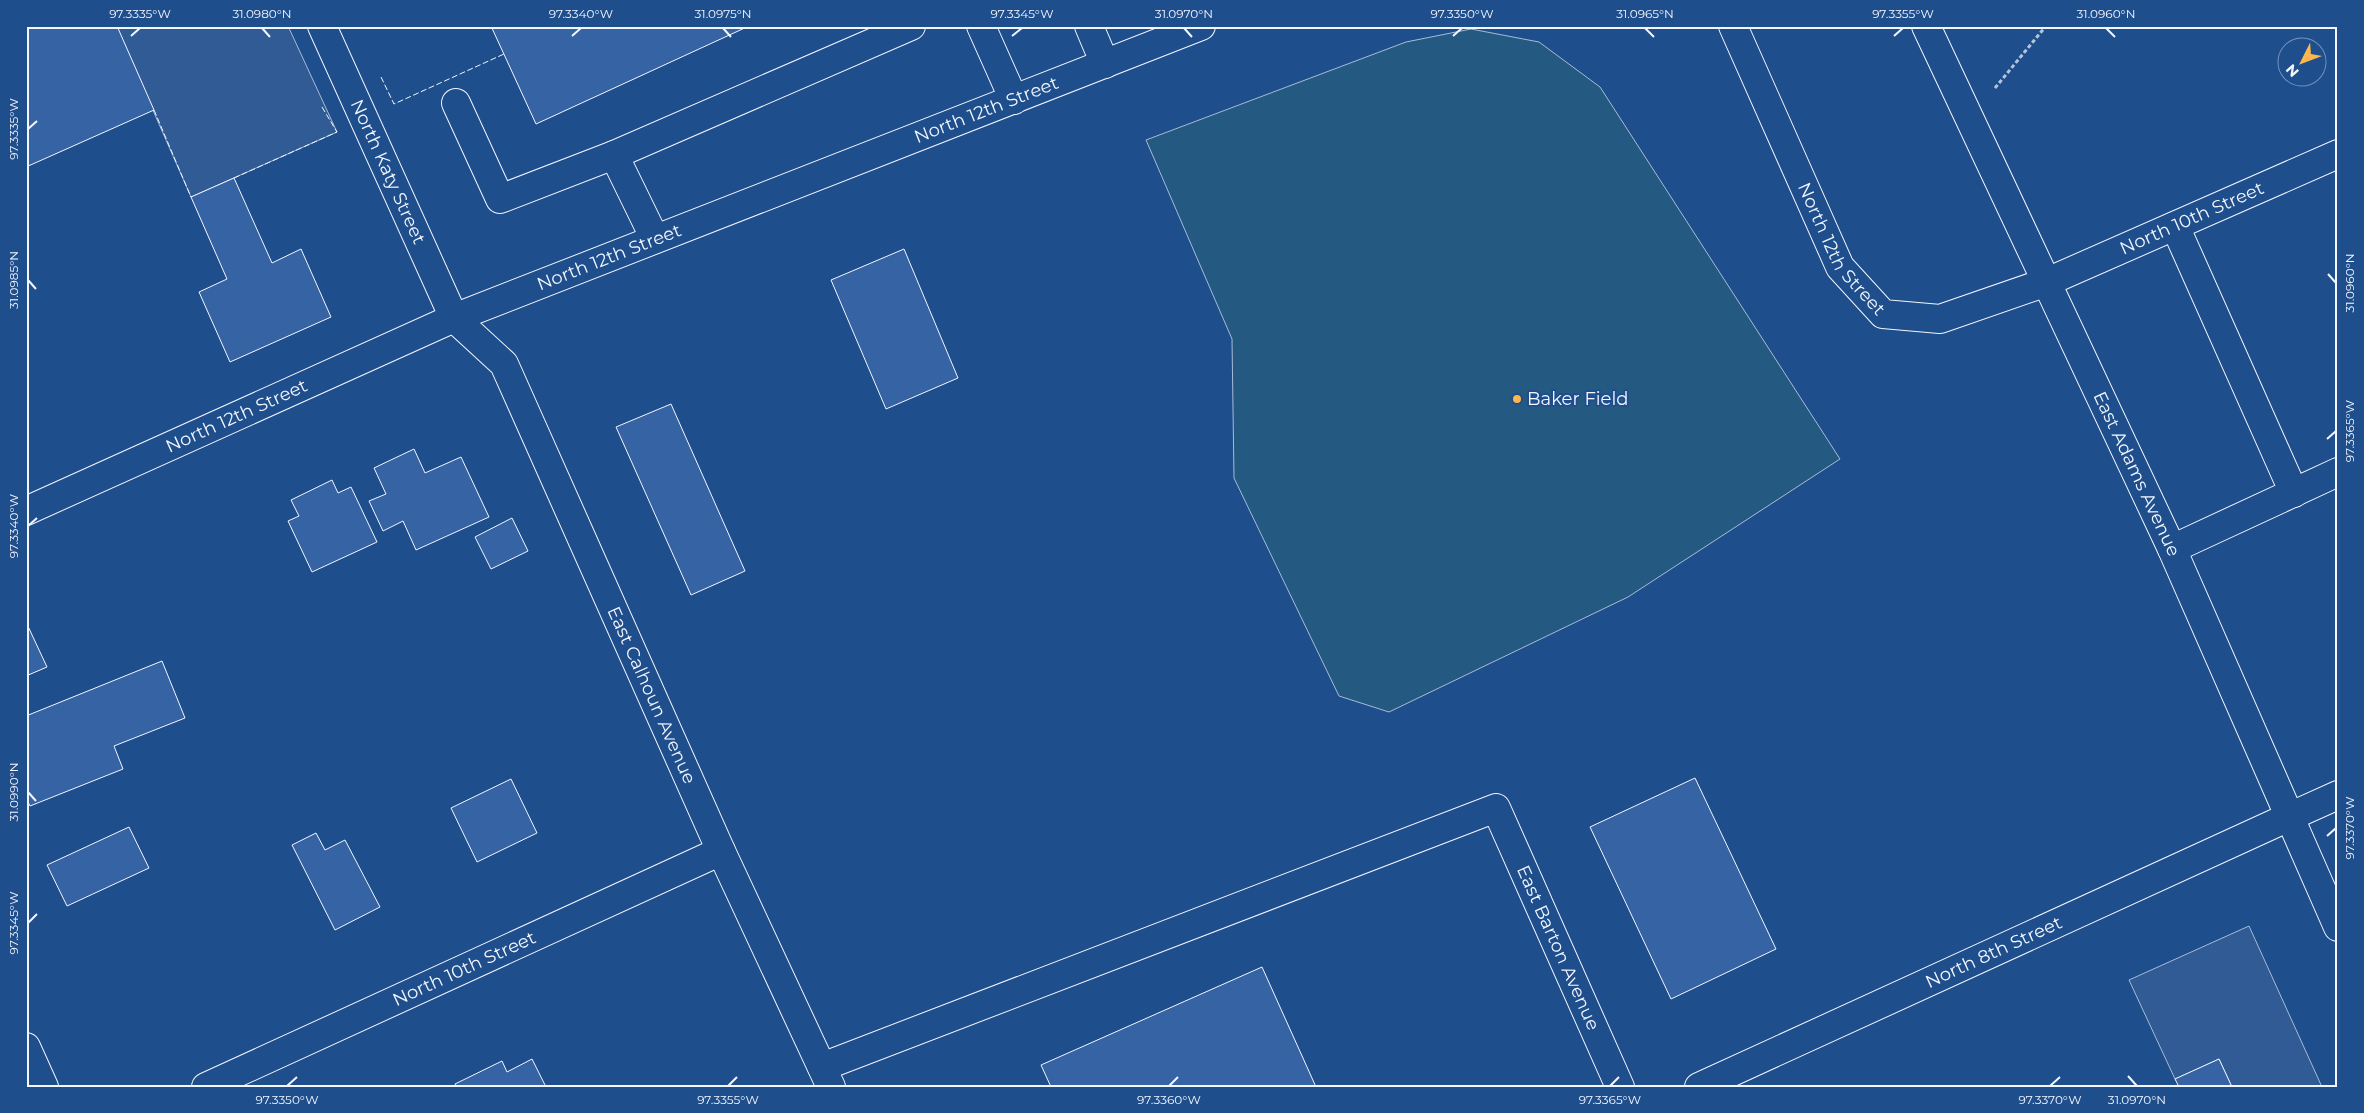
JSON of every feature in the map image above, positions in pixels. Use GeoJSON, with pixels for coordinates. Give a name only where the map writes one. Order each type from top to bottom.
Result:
{"type":"FeatureCollection","features":[{"type":"Feature","properties":{"kind":"street","name":"North Katy Street"},"geometry":{"type":"LineString","coordinates":[[322,26],[454,318]]}},
{"type":"Feature","properties":{"kind":"street"},"geometry":{"type":"LineString","coordinates":[[456,103],[500,199],[614,155],[911,26]]}},
{"type":"Feature","properties":{"kind":"street"},"geometry":{"type":"LineString","coordinates":[[981,26],[1014,100]]}},
{"type":"Feature","properties":{"kind":"street"},"geometry":{"type":"LineString","coordinates":[[1089,26],[1105,64]]}},
{"type":"Feature","properties":{"kind":"street","name":"North 12th Street"},"geometry":{"type":"LineString","coordinates":[[26,511],[454,318],[1201,26]]}},
{"type":"Feature","properties":{"kind":"street","name":"North 12th Street"},"geometry":{"type":"LineString","coordinates":[[1733,26],[1840,267],[1883,314],[1940,319],[2048,282]]}},
{"type":"Feature","properties":{"kind":"street","name":"East Adams Avenue"},"geometry":{"type":"LineString","coordinates":[[1926,26],[2048,282],[2172,550],[2338,927]]}},
{"type":"Feature","properties":{"kind":"street","name":"North 10th Street"},"geometry":{"type":"LineString","coordinates":[[2048,282],[2338,154]]}},
{"type":"Feature","properties":{"kind":"street"},"geometry":{"type":"LineString","coordinates":[[614,155],[655,239]]}},
{"type":"Feature","properties":{"kind":"street"},"geometry":{"type":"LineString","coordinates":[[2175,226],[2294,493]]}},
{"type":"Feature","properties":{"kind":"street","name":"East Calhoun Avenue"},"geometry":{"type":"LineString","coordinates":[[454,318],[504,364],[721,851],[827,1077]]}},
{"type":"Feature","properties":{"kind":"street"},"geometry":{"type":"LineString","coordinates":[[2172,550],[2338,472]]}},
{"type":"Feature","properties":{"kind":"street","name":"North 8th Street"},"geometry":{"type":"LineString","coordinates":[[1699,1087],[2338,796]]}},
{"type":"Feature","properties":{"kind":"street","name":"East Barton Avenue"},"geometry":{"type":"LineString","coordinates":[[827,1077],[1496,808],[1620,1087]]}},
{"type":"Feature","properties":{"kind":"street","name":"North 10th Street"},"geometry":{"type":"LineString","coordinates":[[206,1087],[721,851]]}},
{"type":"Feature","properties":{"kind":"street"},"geometry":{"type":"LineString","coordinates":[[26,1047],[44,1087]]}},
{"type":"Feature","properties":{"kind":"path"},"geometry":{"type":"LineString","coordinates":[[1970,119],[2046,26]]}},
{"type":"Feature","properties":{"kind":"shaded area"},"geometry":{"type":"Polygon","coordinates":[[[116,26],[288,26],[337,132],[191,197],[116,26]]]}},
{"type":"Feature","properties":{"kind":"shaded area","name":"Baker Field"},"geometry":{"type":"Polygon","coordinates":[[[1471,29],[1539,42],[1600,87],[1840,459],[1628,597],[1389,712],[1339,696],[1234,478],[1232,339],[1146,140],[1406,42],[1471,29]]]}},
{"type":"Feature","properties":{"kind":"shaded area"},"geometry":{"type":"Polygon","coordinates":[[[2249,926],[2322,1087],[2232,1087],[2219,1059],[2175,1079],[2129,980],[2249,926]]]}},
{"type":"Feature","properties":{"kind":"building"},"geometry":{"type":"Polygon","coordinates":[[[26,26],[117,26],[154,110],[26,167],[26,26]]]}},
{"type":"Feature","properties":{"kind":"building"},"geometry":{"type":"Polygon","coordinates":[[[491,26],[749,26],[536,124],[491,26]]]}},
{"type":"Feature","properties":{"kind":"building"},"geometry":{"type":"Polygon","coordinates":[[[234,178],[272,263],[301,249],[331,317],[230,362],[199,292],[227,279],[191,197],[234,178]]]}},
{"type":"Feature","properties":{"kind":"building"},"geometry":{"type":"Polygon","coordinates":[[[904,249],[958,378],[886,409],[831,280],[904,249]]]}},
{"type":"Feature","properties":{"kind":"building"},"geometry":{"type":"Polygon","coordinates":[[[671,404],[745,571],[691,595],[616,427],[671,404]]]}},
{"type":"Feature","properties":{"kind":"building"},"geometry":{"type":"Polygon","coordinates":[[[414,449],[425,473],[461,457],[489,517],[416,550],[403,521],[383,531],[369,501],[386,494],[374,468],[414,449]]]}},
{"type":"Feature","properties":{"kind":"building"},"geometry":{"type":"Polygon","coordinates":[[[332,480],[338,493],[351,487],[377,542],[312,572],[288,521],[299,516],[291,500],[332,480]]]}},
{"type":"Feature","properties":{"kind":"building"},"geometry":{"type":"Polygon","coordinates":[[[512,518],[528,551],[491,569],[475,537],[512,518]]]}},
{"type":"Feature","properties":{"kind":"building"},"geometry":{"type":"Polygon","coordinates":[[[26,622],[47,667],[26,676],[26,622]]]}},
{"type":"Feature","properties":{"kind":"building"},"geometry":{"type":"Polygon","coordinates":[[[162,661],[185,718],[114,746],[123,769],[30,806],[26,798],[26,716],[162,661]]]}},
{"type":"Feature","properties":{"kind":"building"},"geometry":{"type":"Polygon","coordinates":[[[1695,778],[1776,949],[1671,999],[1590,827],[1695,778]]]}},
{"type":"Feature","properties":{"kind":"building"},"geometry":{"type":"Polygon","coordinates":[[[511,779],[537,833],[477,862],[451,808],[511,779]]]}},
{"type":"Feature","properties":{"kind":"building"},"geometry":{"type":"Polygon","coordinates":[[[129,827],[149,868],[67,906],[47,865],[129,827]]]}},
{"type":"Feature","properties":{"kind":"building"},"geometry":{"type":"Polygon","coordinates":[[[316,833],[325,850],[345,840],[380,907],[335,930],[292,845],[316,833]]]}},
{"type":"Feature","properties":{"kind":"building"},"geometry":{"type":"Polygon","coordinates":[[[1262,967],[1316,1087],[1051,1087],[1041,1065],[1262,967]]]}},
{"type":"Feature","properties":{"kind":"building"},"geometry":{"type":"Polygon","coordinates":[[[532,1059],[546,1087],[456,1087],[455,1084],[502,1061],[507,1072],[532,1059]]]}},
{"type":"Feature","properties":{"kind":"building"},"geometry":{"type":"Polygon","coordinates":[[[2219,1059],[2232,1087],[2179,1087],[2175,1079],[2219,1059]]]}},
{"type":"Feature","properties":{"kind":"fence"},"geometry":{"type":"LineString","coordinates":[[381,77],[394,104],[504,54]]}},
{"type":"Feature","properties":{"kind":"fence"},"geometry":{"type":"LineString","coordinates":[[234,178],[337,132],[322,107]]}},
{"type":"Feature","properties":{"kind":"fence"},"geometry":{"type":"LineString","coordinates":[[154,110],[191,197]]}},
{"type":"Feature","properties":{"kind":"place","name":"Baker Field"},"geometry":{"type":"Point","coordinates":[1517,399]}}]}
